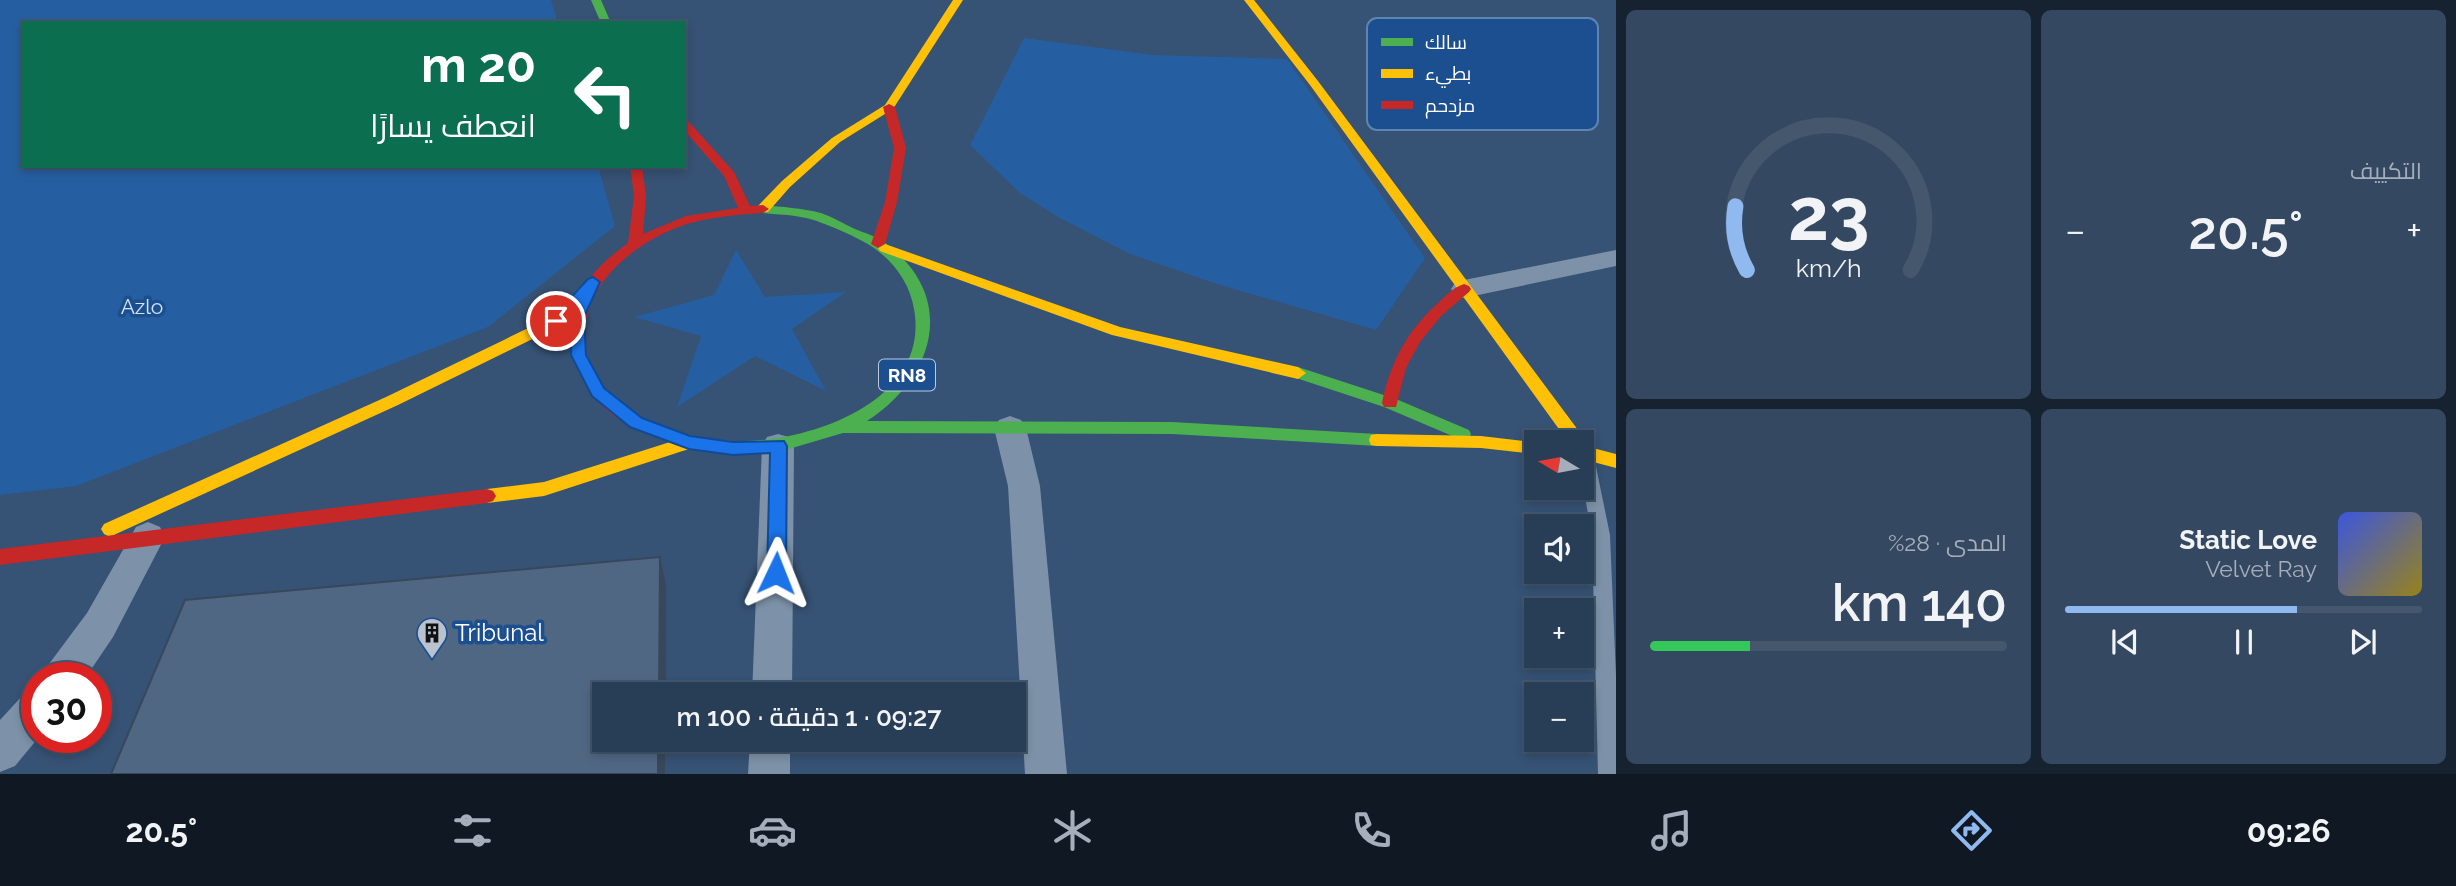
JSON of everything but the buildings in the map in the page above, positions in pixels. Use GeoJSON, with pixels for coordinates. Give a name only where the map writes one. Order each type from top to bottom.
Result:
{"type":"FeatureCollection","features":[{"type":"Feature","properties":{"kind":"main road"},"geometry":{"type":"LineString","coordinates":[[596,0],[605,21]]}},
{"type":"Feature","properties":{"kind":"main road"},"geometry":{"type":"LineString","coordinates":[[763,209],[786,184],[836,140],[889,107],[958,0]]}},
{"type":"Feature","properties":{"kind":"main road"},"geometry":{"type":"LineString","coordinates":[[1249,0],[1314,83],[1568,430]]}},
{"type":"Feature","properties":{"kind":"main road"},"geometry":{"type":"LineString","coordinates":[[880,245],[900,148],[889,107]]}},
{"type":"Feature","properties":{"kind":"main road"},"geometry":{"type":"LineString","coordinates":[[686,125],[730,175],[746,210]]}},
{"type":"Feature","properties":{"kind":"main road"},"geometry":{"type":"LineString","coordinates":[[635,243],[640,196],[636,168]]}},
{"type":"Feature","properties":{"kind":"main road","name":"RN8"},"geometry":{"type":"LineString","coordinates":[[880,245],[908,273],[922,303],[924,336],[911,370],[884,401],[843,427],[778,446],[733,448],[689,442],[636,423],[598,392],[578,355],[577,317],[593,282],[611,261],[635,243],[668,226],[706,215],[763,209],[816,216],[880,245],[1117,331],[1293,372],[1390,403],[1481,442]]}},
{"type":"Feature","properties":{"kind":"main road"},"geometry":{"type":"LineString","coordinates":[[66,549],[392,401],[556,321],[593,282]]}},
{"type":"Feature","properties":{"kind":"main road"},"geometry":{"type":"LineString","coordinates":[[1390,403],[1392,378],[1423,322],[1464,289]]}},
{"type":"Feature","properties":{"kind":"main road","name":"RN8"},"geometry":{"type":"LineString","coordinates":[[843,427],[1172,428],[1524,446]]}},
{"type":"Feature","properties":{"kind":"main road"},"geometry":{"type":"LineString","coordinates":[[0,557],[544,489],[689,442]]}},
{"type":"Feature","properties":{"kind":"main road"},"geometry":{"type":"LineString","coordinates":[[1594,453],[1616,461]]}},
{"type":"Feature","properties":{"kind":"street"},"geometry":{"type":"LineString","coordinates":[[1464,289],[1616,258]]}},
{"type":"Feature","properties":{"kind":"street"},"geometry":{"type":"LineString","coordinates":[[1010,428],[1024,486],[1046,774]]}},
{"type":"Feature","properties":{"kind":"street"},"geometry":{"type":"LineString","coordinates":[[772,682],[778,446]]}},
{"type":"Feature","properties":{"kind":"street"},"geometry":{"type":"LineString","coordinates":[[74,662],[100,625],[148,537]]}},
{"type":"Feature","properties":{"kind":"street"},"geometry":{"type":"LineString","coordinates":[[0,751],[21,727]]}},
{"type":"Feature","properties":{"kind":"street"},"geometry":{"type":"LineString","coordinates":[[769,774],[770,752]]}},
{"type":"Feature","properties":{"kind":"lane"},"geometry":{"type":"LineString","coordinates":[[1593,500],[1601,535],[1609,774]]}},
{"type":"Feature","properties":{"kind":"green space","name":"Azlo"},"geometry":{"type":"Polygon","coordinates":[[[0,0],[551,0],[557,21],[21,21],[21,168],[599,168],[615,226],[488,327],[76,486],[0,495],[0,0]]]}},
{"type":"Feature","properties":{"kind":"green space"},"geometry":{"type":"Polygon","coordinates":[[[1024,38],[1152,55],[1287,59],[1425,258],[1376,330],[1217,284],[1130,254],[1058,217],[1020,193],[970,145],[1024,38]]]}},
{"type":"Feature","properties":{"kind":"green space"},"geometry":{"type":"Polygon","coordinates":[[[736,250],[765,297],[846,292],[792,329],[826,391],[755,356],[677,407],[701,336],[634,317],[714,295],[736,250]]]}},
{"type":"Feature","properties":{"kind":"traffic: fast"},"geometry":{"type":"LineString","coordinates":[[596,0],[605,21]]}},
{"type":"Feature","properties":{"kind":"traffic: fast"},"geometry":{"type":"LineString","coordinates":[[630,418],[636,423],[708,445],[733,448],[782,445],[832,431],[856,420],[896,390],[911,370],[923,336],[923,318],[914,285],[905,270],[871,240],[820,217],[763,209]]}},
{"type":"Feature","properties":{"kind":"traffic: fast"},"geometry":{"type":"LineString","coordinates":[[1298,373],[1390,403],[1463,434]]}},
{"type":"Feature","properties":{"kind":"traffic: fast"},"geometry":{"type":"LineString","coordinates":[[843,427],[1172,428],[1377,440]]}},
{"type":"Feature","properties":{"kind":"traffic: slow"},"geometry":{"type":"LineString","coordinates":[[763,209],[786,184],[836,140],[889,107],[958,0]]}},
{"type":"Feature","properties":{"kind":"traffic: slow"},"geometry":{"type":"LineString","coordinates":[[1249,0],[1314,83],[1568,430]]}},
{"type":"Feature","properties":{"kind":"traffic: slow"},"geometry":{"type":"LineString","coordinates":[[885,248],[1117,331],[1298,373]]}},
{"type":"Feature","properties":{"kind":"traffic: slow"},"geometry":{"type":"LineString","coordinates":[[110,529],[392,401],[556,321],[593,282]]}},
{"type":"Feature","properties":{"kind":"traffic: slow"},"geometry":{"type":"LineString","coordinates":[[1377,440],[1481,442],[1524,446]]}},
{"type":"Feature","properties":{"kind":"traffic: slow"},"geometry":{"type":"LineString","coordinates":[[487,496],[544,489],[689,442]]}},
{"type":"Feature","properties":{"kind":"traffic: slow"},"geometry":{"type":"LineString","coordinates":[[1594,455],[1616,461]]}},
{"type":"Feature","properties":{"kind":"traffic: jam"},"geometry":{"type":"LineString","coordinates":[[878,244],[891,202],[900,148],[889,107]]}},
{"type":"Feature","properties":{"kind":"traffic: jam"},"geometry":{"type":"LineString","coordinates":[[686,125],[730,175],[745,210]]}},
{"type":"Feature","properties":{"kind":"traffic: jam"},"geometry":{"type":"LineString","coordinates":[[635,243],[640,196],[636,168]]}},
{"type":"Feature","properties":{"kind":"traffic: jam"},"geometry":{"type":"LineString","coordinates":[[630,418],[600,394],[583,364],[577,339],[579,315],[588,293],[602,272],[621,254],[643,239],[668,227],[703,216],[763,209]]}},
{"type":"Feature","properties":{"kind":"traffic: jam"},"geometry":{"type":"LineString","coordinates":[[1390,403],[1399,368],[1414,338],[1436,313],[1464,289]]}},
{"type":"Feature","properties":{"kind":"traffic: jam"},"geometry":{"type":"LineString","coordinates":[[0,557],[487,496]]}},
{"type":"Feature","properties":{"kind":"place","name":"Tribunal"},"geometry":{"type":"Point","coordinates":[432,660]}},
{"type":"Feature","properties":{"kind":"route"},"geometry":{"type":"LineString","coordinates":[[556,321],[593,282],[577,317],[578,355],[598,392],[636,423],[689,442],[733,448],[778,446],[776,573]]}}]}
